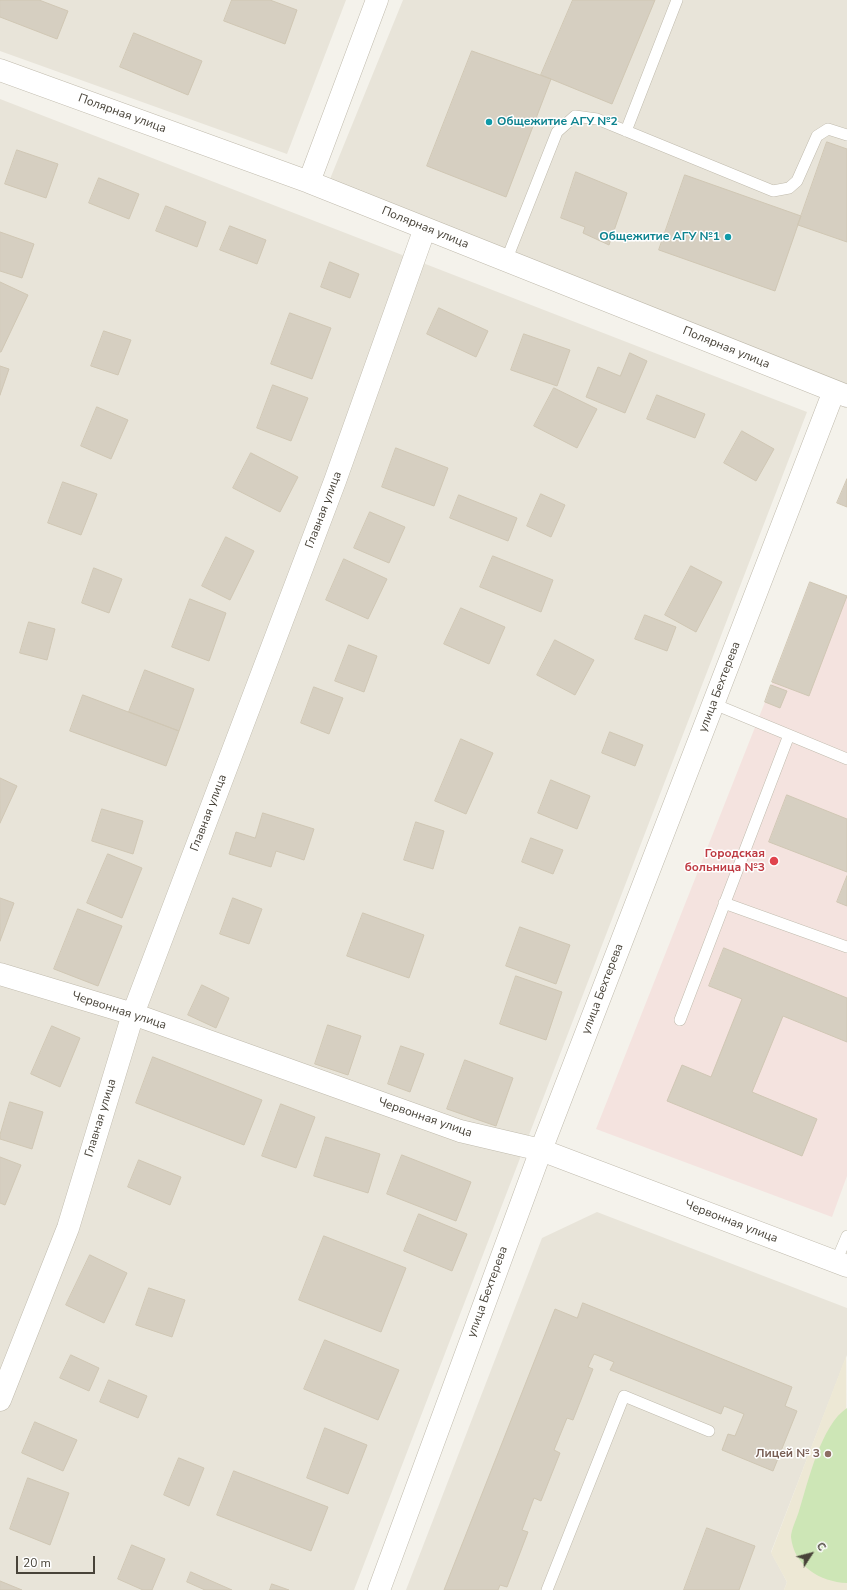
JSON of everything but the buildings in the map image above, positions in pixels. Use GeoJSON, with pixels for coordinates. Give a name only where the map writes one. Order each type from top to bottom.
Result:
{"type":"FeatureCollection","features":[{"type":"Feature","properties":{"kind":"street"},"geometry":{"type":"LineString","coordinates":[[309,182],[377,0]]}},
{"type":"Feature","properties":{"kind":"street","name":"Полярная улица"},"geometry":{"type":"LineString","coordinates":[[1,75],[309,182],[841,394]]}},
{"type":"Feature","properties":{"kind":"street","name":"Главная улица"},"geometry":{"type":"LineString","coordinates":[[0,1400],[68,1228],[133,1014],[335,481],[425,228]]}},
{"type":"Feature","properties":{"kind":"street","name":"улица Бехтерева"},"geometry":{"type":"LineString","coordinates":[[379,1590],[541,1150],[714,704],[841,394]]}},
{"type":"Feature","properties":{"kind":"street","name":"Червонная улица"},"geometry":{"type":"LineString","coordinates":[[0,974],[133,1014],[460,1131],[541,1150],[841,1264]]}},
{"type":"Feature","properties":{"kind":"lane"},"geometry":{"type":"LineString","coordinates":[[626,131],[676,0]]}},
{"type":"Feature","properties":{"kind":"lane"},"geometry":{"type":"LineString","coordinates":[[506,261],[557,132],[575,116],[597,120],[773,191],[789,188],[798,181],[817,136],[828,129],[847,136]]}},
{"type":"Feature","properties":{"kind":"lane"},"geometry":{"type":"LineString","coordinates":[[714,704],[847,759]]}},
{"type":"Feature","properties":{"kind":"lane"},"geometry":{"type":"LineString","coordinates":[[680,1020],[789,735]]}},
{"type":"Feature","properties":{"kind":"lane"},"geometry":{"type":"LineString","coordinates":[[724,903],[847,948]]}},
{"type":"Feature","properties":{"kind":"lane"},"geometry":{"type":"LineString","coordinates":[[841,1264],[847,1236]]}},
{"type":"Feature","properties":{"kind":"lane"},"geometry":{"type":"LineString","coordinates":[[547,1590],[624,1396],[709,1431]]}},
{"type":"Feature","properties":{"kind":"shaded area"},"geometry":{"type":"Polygon","coordinates":[[[0,0],[346,0],[287,154],[0,51],[0,0]]]}},
{"type":"Feature","properties":{"kind":"shaded area"},"geometry":{"type":"Polygon","coordinates":[[[403,0],[847,0],[847,399],[330,179],[403,0]]]}},
{"type":"Feature","properties":{"kind":"shaded area"},"geometry":{"type":"Polygon","coordinates":[[[0,99],[807,412],[354,1590],[0,1590],[0,99]]]}},
{"type":"Feature","properties":{"kind":"shaded area","name":"Городская больница №3"},"geometry":{"type":"Polygon","coordinates":[[[810,582],[847,596],[847,1176],[832,1217],[596,1129],[765,702],[810,582]]]}},
{"type":"Feature","properties":{"kind":"shaded area"},"geometry":{"type":"Polygon","coordinates":[[[597,1212],[847,1308],[847,1355],[771,1552],[787,1582],[784,1590],[406,1590],[542,1238],[597,1212]]]}},
{"type":"Feature","properties":{"kind":"shaded area","name":"Лицей № 3"},"geometry":{"type":"Polygon","coordinates":[[[846,1356],[847,1590],[784,1590],[787,1582],[771,1553],[846,1356]]]}},
{"type":"Feature","properties":{"kind":"green space","name":"Лицей № 3"},"geometry":{"type":"Polygon","coordinates":[[[847,1408],[847,1583],[837,1582],[818,1576],[803,1564],[793,1547],[791,1534],[811,1470],[823,1440],[838,1416],[847,1408]]]}},
{"type":"Feature","properties":{"kind":"place","name":"Общежитие АГУ №2"},"geometry":{"type":"Point","coordinates":[489,122]}},
{"type":"Feature","properties":{"kind":"place","name":"Общежитие АГУ №1"},"geometry":{"type":"Point","coordinates":[728,237]}},
{"type":"Feature","properties":{"kind":"place","name":"Городская больница №3"},"geometry":{"type":"Point","coordinates":[774,861]}},
{"type":"Feature","properties":{"kind":"place","name":"Лицей № 3"},"geometry":{"type":"Point","coordinates":[828,1454]}}]}
